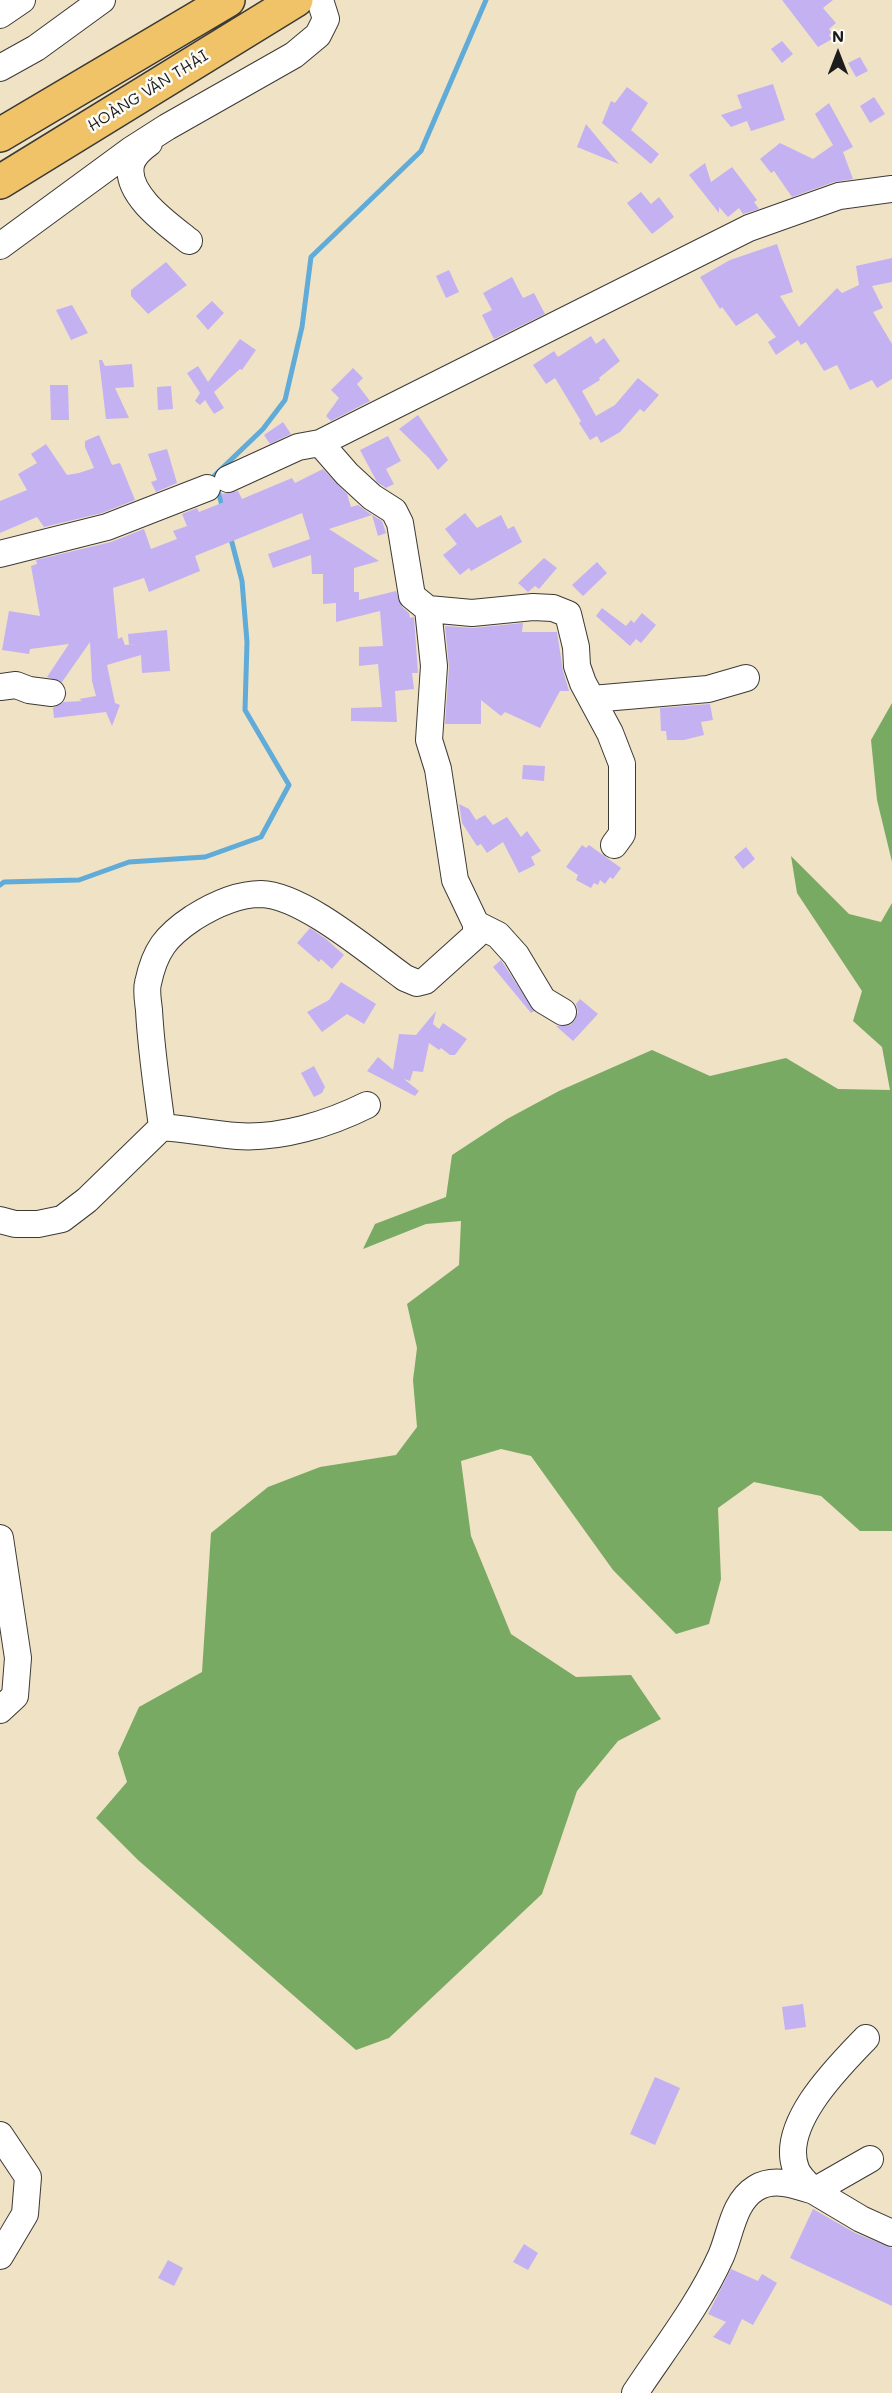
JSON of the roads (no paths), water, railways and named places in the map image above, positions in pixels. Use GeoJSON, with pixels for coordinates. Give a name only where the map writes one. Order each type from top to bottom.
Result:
{"type":"FeatureCollection","features":[{"type":"Feature","properties":{"kind":"main road"},"geometry":{"type":"LineString","coordinates":[[0,135],[228,0]]}},
{"type":"Feature","properties":{"kind":"main road","name":"HOÀNG VĂN THÁI"},"geometry":{"type":"LineString","coordinates":[[0,182],[296,0]]}},
{"type":"Feature","properties":{"kind":"street"},"geometry":{"type":"LineString","coordinates":[[0,68],[36,48],[102,0]]}},
{"type":"Feature","properties":{"kind":"street"},"geometry":{"type":"LineString","coordinates":[[0,246],[131,150],[294,55],[318,36],[326,19],[320,0]]}},
{"type":"Feature","properties":{"kind":"street"},"geometry":{"type":"LineString","coordinates":[[167,127],[140,151],[131,165],[133,182],[144,203],[158,217],[189,240]]}},
{"type":"Feature","properties":{"kind":"street"},"geometry":{"type":"LineString","coordinates":[[0,554],[107,527],[218,484],[298,447],[320,443],[749,228],[839,196],[892,189]]}},
{"type":"Feature","properties":{"kind":"street"},"geometry":{"type":"LineString","coordinates":[[320,443],[347,474],[372,497],[394,511],[400,523],[412,596],[428,609],[472,613],[533,607],[553,608],[568,614],[576,647],[577,666],[610,733],[622,764],[622,834],[614,845]]}},
{"type":"Feature","properties":{"kind":"street"},"geometry":{"type":"LineString","coordinates":[[162,1127],[147,985],[156,955],[171,933],[207,909],[237,898],[261,894],[286,900],[315,914],[405,978],[417,982],[425,981],[476,936],[476,924],[455,880],[438,769],[429,740],[434,666],[428,609]]}},
{"type":"Feature","properties":{"kind":"street"},"geometry":{"type":"LineString","coordinates":[[592,699],[708,689],[746,678]]}},
{"type":"Feature","properties":{"kind":"street"},"geometry":{"type":"LineString","coordinates":[[0,687],[16,685],[29,690],[52,693]]}},
{"type":"Feature","properties":{"kind":"street"},"geometry":{"type":"LineString","coordinates":[[476,924],[498,935],[516,955],[543,1000],[563,1012]]}},
{"type":"Feature","properties":{"kind":"street"},"geometry":{"type":"LineString","coordinates":[[0,1220],[15,1224],[39,1224],[63,1219],[87,1200],[162,1127],[255,1136],[342,1118],[367,1105]]}},
{"type":"Feature","properties":{"kind":"street"},"geometry":{"type":"LineString","coordinates":[[0,1538],[18,1658],[15,1696],[0,1710]]}},
{"type":"Feature","properties":{"kind":"street"},"geometry":{"type":"LineString","coordinates":[[813,2191],[796,2170],[793,2152],[795,2134],[812,2098],[866,2038]]}},
{"type":"Feature","properties":{"kind":"street"},"geometry":{"type":"LineString","coordinates":[[0,2134],[28,2177],[25,2214],[0,2256]]}},
{"type":"Feature","properties":{"kind":"street"},"geometry":{"type":"LineString","coordinates":[[813,2191],[870,2159]]}},
{"type":"Feature","properties":{"kind":"street"},"geometry":{"type":"LineString","coordinates":[[635,2393],[689,2313],[720,2256],[732,2221],[744,2197],[758,2186],[788,2182],[813,2191],[861,2219],[892,2233]]}},
{"type":"Feature","properties":{"kind":"waterway"},"geometry":{"type":"LineString","coordinates":[[223,509],[214,476],[263,429],[285,400],[302,327],[311,257],[421,151],[486,0]]}},
{"type":"Feature","properties":{"kind":"waterway"},"geometry":{"type":"LineString","coordinates":[[0,885],[4,882],[79,880],[129,862],[205,857],[261,837],[289,785],[245,710],[247,642],[242,581],[230,535]]}}]}
